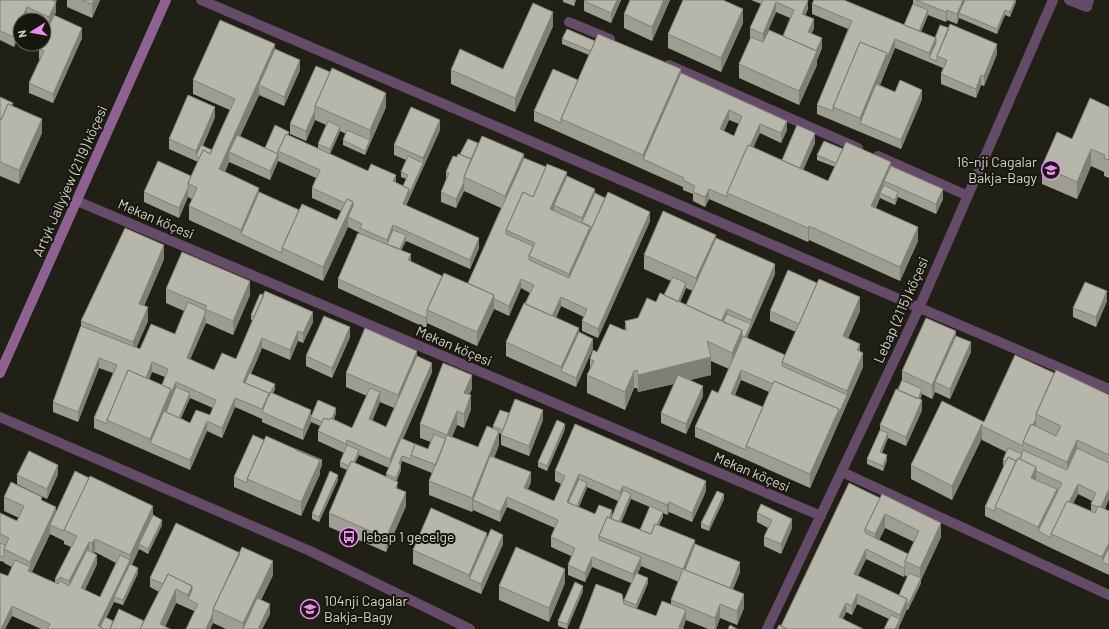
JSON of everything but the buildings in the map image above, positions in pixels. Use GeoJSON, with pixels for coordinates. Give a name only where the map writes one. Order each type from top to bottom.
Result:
{"type":"FeatureCollection","features":[{"type":"Feature","properties":{"kind":"street","name":"Artyk Jallyýew (2119) köçesi"},"geometry":{"type":"LineString","coordinates":[[0,373],[166,0]]}},
{"type":"Feature","properties":{"kind":"street"},"geometry":{"type":"LineString","coordinates":[[201,0],[1109,389]]}},
{"type":"Feature","properties":{"kind":"street","name":"Lebap (2115) köçesi"},"geometry":{"type":"LineString","coordinates":[[767,629],[919,308],[1053,0]]}},
{"type":"Feature","properties":{"kind":"street"},"geometry":{"type":"LineString","coordinates":[[1069,0],[1088,3]]}},
{"type":"Feature","properties":{"kind":"street"},"geometry":{"type":"LineString","coordinates":[[569,22],[620,44]]}},
{"type":"Feature","properties":{"kind":"street"},"geometry":{"type":"LineString","coordinates":[[656,60],[968,196]]}},
{"type":"Feature","properties":{"kind":"street","name":"Mekan köçesi"},"geometry":{"type":"LineString","coordinates":[[76,201],[821,516]]}},
{"type":"Feature","properties":{"kind":"street"},"geometry":{"type":"LineString","coordinates":[[0,417],[310,551],[470,629]]}},
{"type":"Feature","properties":{"kind":"street"},"geometry":{"type":"LineString","coordinates":[[842,472],[1109,596]]}},
{"type":"Feature","properties":{"kind":"place","name":"16-nji Cagalar Bakja-Bagy"},"geometry":{"type":"Point","coordinates":[1051,170]}},
{"type":"Feature","properties":{"kind":"place","name":"lebap 1 gecelge"},"geometry":{"type":"Point","coordinates":[349,537]}},
{"type":"Feature","properties":{"kind":"place","name":"104nji Cagalar Bakja-Bagy"},"geometry":{"type":"Point","coordinates":[310,609]}}]}
